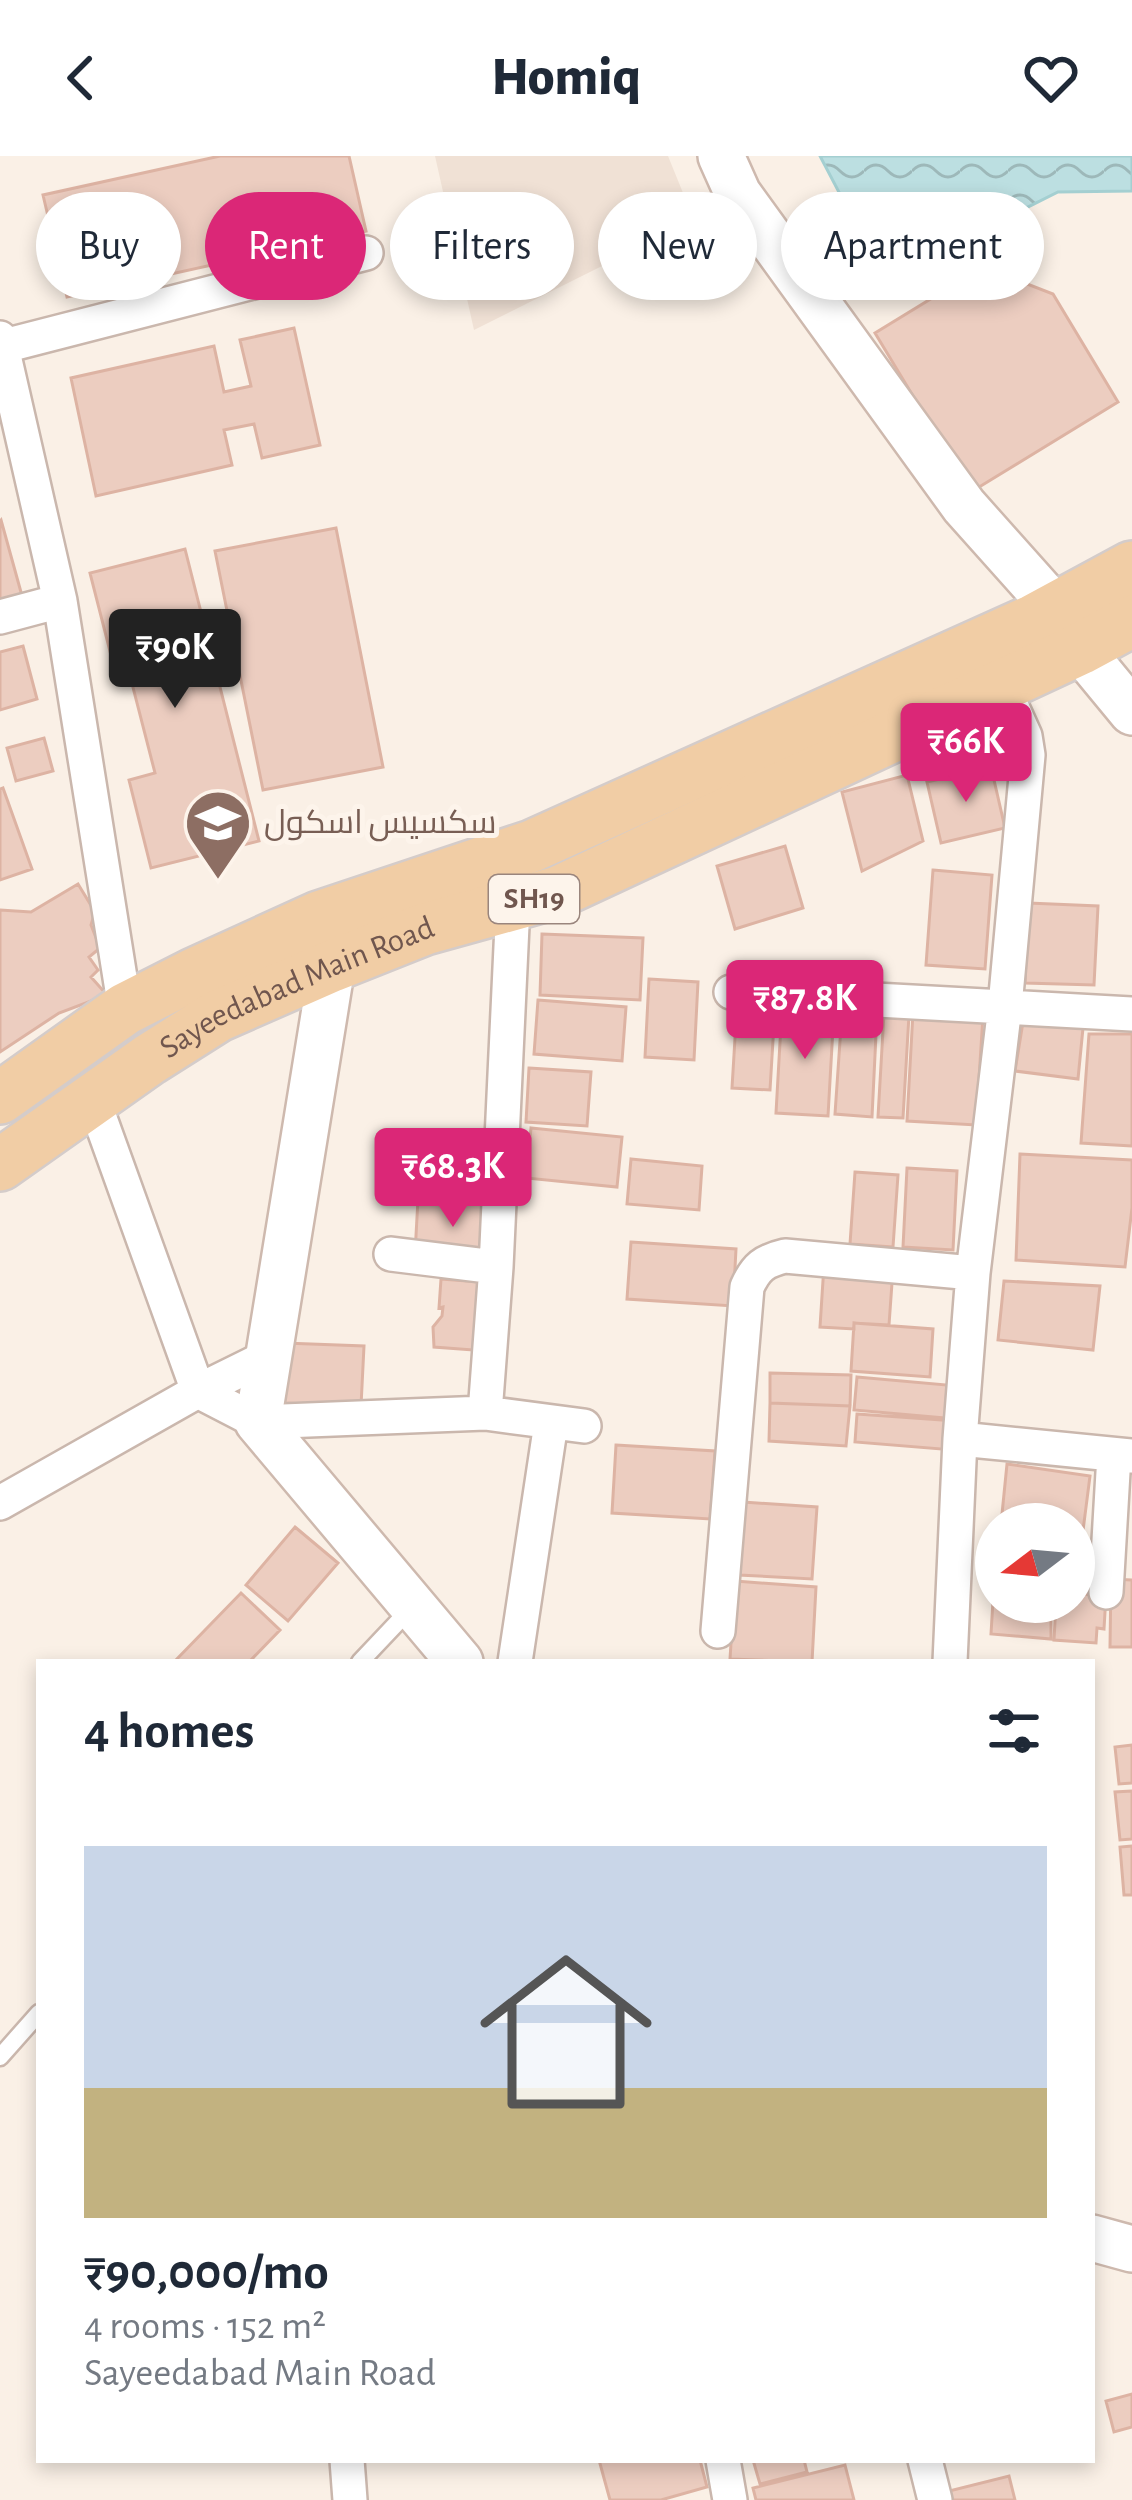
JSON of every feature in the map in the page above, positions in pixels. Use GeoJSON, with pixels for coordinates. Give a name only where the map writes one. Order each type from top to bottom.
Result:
{"type":"FeatureCollection","features":[{"type":"Feature","properties":{"kind":"main road","name":"SH19"},"geometry":{"type":"LineString","coordinates":[[1068,628],[1132,567]]}},
{"type":"Feature","properties":{"kind":"main road","name":"SH19"},"geometry":{"type":"LineString","coordinates":[[1068,628],[1132,620]]}},
{"type":"Feature","properties":{"kind":"main road","name":"Sayeedabad Main Road"},"geometry":{"type":"LineString","coordinates":[[0,1097],[125,1009],[319,917],[505,881],[558,892],[1002,685],[1068,628]]}},
{"type":"Feature","properties":{"kind":"main road","name":"Sayeedabad Main Road"},"geometry":{"type":"LineString","coordinates":[[0,1165],[218,1016],[424,929],[626,805],[1068,628]]}},
{"type":"Feature","properties":{"kind":"street"},"geometry":{"type":"LineString","coordinates":[[721,156],[738,194],[964,506],[1132,712]]}},
{"type":"Feature","properties":{"kind":"street"},"geometry":{"type":"LineString","coordinates":[[125,1009],[60,601],[1,344],[205,293]]}},
{"type":"Feature","properties":{"kind":"street"},"geometry":{"type":"LineString","coordinates":[[0,617],[60,601]]}},
{"type":"Feature","properties":{"kind":"street"},"geometry":{"type":"LineString","coordinates":[[950,1659],[973,1273],[1005,1006],[1028,755],[1025,736],[1002,685]]}},
{"type":"Feature","properties":{"kind":"street"},"geometry":{"type":"LineString","coordinates":[[485,1413],[496,1267],[505,881]]}},
{"type":"Feature","properties":{"kind":"street"},"geometry":{"type":"LineString","coordinates":[[258,1421],[332,966]]}},
{"type":"Feature","properties":{"kind":"street"},"geometry":{"type":"LineString","coordinates":[[731,992],[1132,1014]]}},
{"type":"Feature","properties":{"kind":"street"},"geometry":{"type":"LineString","coordinates":[[93,1100],[198,1391],[258,1421],[457,1659]]}},
{"type":"Feature","properties":{"kind":"street"},"geometry":{"type":"LineString","coordinates":[[391,1254],[496,1267]]}},
{"type":"Feature","properties":{"kind":"street"},"geometry":{"type":"LineString","coordinates":[[718,1631],[747,1287],[755,1269],[785,1256],[973,1273]]}},
{"type":"Feature","properties":{"kind":"street"},"geometry":{"type":"LineString","coordinates":[[0,1503],[269,1356]]}},
{"type":"Feature","properties":{"kind":"street"},"geometry":{"type":"LineString","coordinates":[[258,1421],[485,1413],[567,1425],[516,1659]]}},
{"type":"Feature","properties":{"kind":"street"},"geometry":{"type":"LineString","coordinates":[[960,1439],[1123,1455],[1106,1592]]}},
{"type":"Feature","properties":{"kind":"street"},"geometry":{"type":"LineString","coordinates":[[1095,2239],[1132,2248]]}},
{"type":"Feature","properties":{"kind":"street"},"geometry":{"type":"LineString","coordinates":[[347,2463],[350,2500]]}},
{"type":"Feature","properties":{"kind":"street"},"geometry":{"type":"LineString","coordinates":[[723,2463],[724,2499]]}},
{"type":"Feature","properties":{"kind":"street"},"geometry":{"type":"LineString","coordinates":[[926,2463],[935,2500]]}},
{"type":"Feature","properties":{"kind":"lane"},"geometry":{"type":"LineString","coordinates":[[363,1659],[413,1606]]}},
{"type":"Feature","properties":{"kind":"lane"},"geometry":{"type":"LineString","coordinates":[[0,2056],[36,2016]]}},
{"type":"Feature","properties":{"kind":"shaded area"},"geometry":{"type":"Polygon","coordinates":[[[435,156],[668,156],[683,192],[598,192],[598,268],[574,280],[574,192],[443,192],[435,156]]]}},
{"type":"Feature","properties":{"kind":"shaded area"},"geometry":{"type":"Polygon","coordinates":[[[467,300],[534,300],[474,330],[467,300]]]}},
{"type":"Feature","properties":{"kind":"water"},"geometry":{"type":"Polygon","coordinates":[[[820,156],[1132,156],[1132,191],[1058,192],[1044,199],[1044,192],[839,192],[820,156]]]}},
{"type":"Feature","properties":{"kind":"building"},"geometry":{"type":"Polygon","coordinates":[[[220,156],[349,156],[357,192],[205,192],[205,267],[181,272],[181,192],[57,192],[220,156]]]}},
{"type":"Feature","properties":{"kind":"building"},"geometry":{"type":"Polygon","coordinates":[[[1044,291],[1053,294],[1118,402],[971,492],[875,333],[929,300],[1044,300],[1044,291]]]}},
{"type":"Feature","properties":{"kind":"building"},"geometry":{"type":"Polygon","coordinates":[[[294,328],[320,445],[262,458],[254,424],[224,430],[232,465],[96,496],[71,378],[214,346],[224,392],[251,386],[240,340],[294,328]]]}},
{"type":"Feature","properties":{"kind":"building"},"geometry":{"type":"Polygon","coordinates":[[[0,521],[24,603],[0,610],[0,521]]]}},
{"type":"Feature","properties":{"kind":"building"},"geometry":{"type":"Polygon","coordinates":[[[336,528],[383,767],[263,790],[215,551],[336,528]]]}},
{"type":"Feature","properties":{"kind":"building"},"geometry":{"type":"Polygon","coordinates":[[[185,549],[259,841],[151,868],[129,780],[155,773],[128,668],[115,671],[90,573],[185,549]]]}},
{"type":"Feature","properties":{"kind":"building"},"geometry":{"type":"Polygon","coordinates":[[[23,646],[37,699],[0,710],[0,652],[23,646]]]}},
{"type":"Feature","properties":{"kind":"building"},"geometry":{"type":"Polygon","coordinates":[[[44,738],[53,771],[16,781],[7,748],[44,738]]]}},
{"type":"Feature","properties":{"kind":"building"},"geometry":{"type":"Polygon","coordinates":[[[991,767],[1005,828],[941,843],[927,782],[991,767]]]}},
{"type":"Feature","properties":{"kind":"building"},"geometry":{"type":"Polygon","coordinates":[[[907,775],[923,841],[862,871],[842,792],[907,775]]]}},
{"type":"Feature","properties":{"kind":"building"},"geometry":{"type":"Polygon","coordinates":[[[0,789],[32,869],[0,880],[0,789]]]}},
{"type":"Feature","properties":{"kind":"building"},"geometry":{"type":"Polygon","coordinates":[[[785,846],[803,908],[735,929],[717,866],[785,846]]]}},
{"type":"Feature","properties":{"kind":"building"},"geometry":{"type":"Polygon","coordinates":[[[933,870],[992,875],[985,969],[926,965],[933,870]]]}},
{"type":"Feature","properties":{"kind":"building"},"geometry":{"type":"Polygon","coordinates":[[[78,884],[95,912],[91,925],[100,948],[89,957],[98,970],[91,977],[107,995],[59,1013],[0,1052],[0,910],[31,912],[78,884]]]}},
{"type":"Feature","properties":{"kind":"building"},"geometry":{"type":"Polygon","coordinates":[[[1028,903],[1098,906],[1094,985],[1025,983],[1028,903]]]}},
{"type":"Feature","properties":{"kind":"building"},"geometry":{"type":"Polygon","coordinates":[[[542,934],[643,938],[640,1000],[540,995],[542,934]]]}},
{"type":"Feature","properties":{"kind":"building"},"geometry":{"type":"Polygon","coordinates":[[[649,979],[698,982],[694,1060],[645,1057],[649,979]]]}},
{"type":"Feature","properties":{"kind":"building"},"geometry":{"type":"Polygon","coordinates":[[[538,1000],[626,1007],[622,1061],[534,1054],[538,1000]]]}},
{"type":"Feature","properties":{"kind":"building"},"geometry":{"type":"Polygon","coordinates":[[[737,1005],[775,1007],[770,1090],[732,1088],[737,1005]]]}},
{"type":"Feature","properties":{"kind":"building"},"geometry":{"type":"Polygon","coordinates":[[[782,1007],[834,1010],[828,1116],[776,1113],[782,1007]]]}},
{"type":"Feature","properties":{"kind":"building"},"geometry":{"type":"Polygon","coordinates":[[[842,1012],[877,1014],[872,1117],[835,1114],[842,1012]]]}},
{"type":"Feature","properties":{"kind":"building"},"geometry":{"type":"Polygon","coordinates":[[[913,1012],[983,1016],[976,1125],[907,1121],[913,1012]]]}},
{"type":"Feature","properties":{"kind":"building"},"geometry":{"type":"Polygon","coordinates":[[[884,1013],[909,1015],[903,1118],[878,1117],[884,1013]]]}},
{"type":"Feature","properties":{"kind":"building"},"geometry":{"type":"Polygon","coordinates":[[[1023,1022],[1083,1028],[1078,1079],[1015,1071],[1023,1022]]]}},
{"type":"Feature","properties":{"kind":"building"},"geometry":{"type":"Polygon","coordinates":[[[1089,1034],[1132,1034],[1132,1146],[1081,1143],[1089,1034]]]}},
{"type":"Feature","properties":{"kind":"building"},"geometry":{"type":"Polygon","coordinates":[[[529,1068],[591,1072],[587,1126],[526,1122],[529,1068]]]}},
{"type":"Feature","properties":{"kind":"building"},"geometry":{"type":"Polygon","coordinates":[[[531,1128],[622,1137],[617,1187],[526,1178],[531,1128]]]}},
{"type":"Feature","properties":{"kind":"building"},"geometry":{"type":"Polygon","coordinates":[[[413,1142],[488,1147],[485,1203],[409,1198],[413,1142]]]}},
{"type":"Feature","properties":{"kind":"building"},"geometry":{"type":"Polygon","coordinates":[[[1020,1154],[1132,1160],[1125,1267],[1016,1260],[1020,1154]]]}},
{"type":"Feature","properties":{"kind":"building"},"geometry":{"type":"Polygon","coordinates":[[[631,1159],[702,1166],[699,1210],[627,1204],[631,1159]]]}},
{"type":"Feature","properties":{"kind":"building"},"geometry":{"type":"Polygon","coordinates":[[[907,1168],[957,1171],[953,1250],[903,1247],[907,1168]]]}},
{"type":"Feature","properties":{"kind":"building"},"geometry":{"type":"Polygon","coordinates":[[[855,1172],[898,1175],[893,1247],[850,1244],[855,1172]]]}},
{"type":"Feature","properties":{"kind":"building"},"geometry":{"type":"Polygon","coordinates":[[[418,1199],[490,1204],[488,1261],[415,1254],[418,1199]]]}},
{"type":"Feature","properties":{"kind":"building"},"geometry":{"type":"Polygon","coordinates":[[[631,1242],[736,1249],[733,1306],[627,1299],[631,1242]]]}},
{"type":"Feature","properties":{"kind":"building"},"geometry":{"type":"Polygon","coordinates":[[[824,1265],[893,1269],[889,1325],[820,1327],[824,1265]]]}},
{"type":"Feature","properties":{"kind":"building"},"geometry":{"type":"Polygon","coordinates":[[[441,1279],[493,1283],[486,1351],[434,1347],[433,1327],[443,1307],[439,1308],[441,1279]]]}},
{"type":"Feature","properties":{"kind":"building"},"geometry":{"type":"Polygon","coordinates":[[[1004,1281],[1100,1286],[1093,1350],[998,1340],[1004,1281]]]}},
{"type":"Feature","properties":{"kind":"building"},"geometry":{"type":"Polygon","coordinates":[[[854,1323],[933,1329],[930,1377],[851,1371],[854,1323]]]}},
{"type":"Feature","properties":{"kind":"building"},"geometry":{"type":"Polygon","coordinates":[[[284,1343],[364,1346],[361,1406],[282,1403],[284,1343]]]}},
{"type":"Feature","properties":{"kind":"building"},"geometry":{"type":"Polygon","coordinates":[[[770,1373],[851,1375],[850,1406],[770,1403],[770,1373]]]}},
{"type":"Feature","properties":{"kind":"building"},"geometry":{"type":"Polygon","coordinates":[[[857,1377],[947,1385],[945,1418],[854,1410],[857,1377]]]}},
{"type":"Feature","properties":{"kind":"building"},"geometry":{"type":"Polygon","coordinates":[[[770,1403],[850,1406],[846,1446],[769,1441],[770,1403]]]}},
{"type":"Feature","properties":{"kind":"building"},"geometry":{"type":"Polygon","coordinates":[[[857,1414],[956,1421],[953,1450],[855,1442],[857,1414]]]}},
{"type":"Feature","properties":{"kind":"building"},"geometry":{"type":"Polygon","coordinates":[[[616,1445],[715,1451],[710,1519],[612,1513],[616,1445]]]}},
{"type":"Feature","properties":{"kind":"building"},"geometry":{"type":"Polygon","coordinates":[[[1007,1464],[1090,1476],[1087,1503],[1003,1503],[1007,1464]]]}},
{"type":"Feature","properties":{"kind":"building"},"geometry":{"type":"Polygon","coordinates":[[[743,1502],[817,1507],[812,1579],[739,1575],[743,1502]]]}},
{"type":"Feature","properties":{"kind":"building"},"geometry":{"type":"Polygon","coordinates":[[[295,1527],[338,1563],[288,1621],[246,1585],[295,1527]]]}},
{"type":"Feature","properties":{"kind":"building"},"geometry":{"type":"Polygon","coordinates":[[[1111,1579],[1132,1580],[1132,1647],[1110,1647],[1111,1579]]]}},
{"type":"Feature","properties":{"kind":"building"},"geometry":{"type":"Polygon","coordinates":[[[735,1581],[816,1587],[812,1659],[730,1659],[735,1581]]]}},
{"type":"Feature","properties":{"kind":"building"},"geometry":{"type":"Polygon","coordinates":[[[241,1593],[280,1630],[252,1659],[177,1659],[241,1593]]]}},
{"type":"Feature","properties":{"kind":"building"},"geometry":{"type":"Polygon","coordinates":[[[1095,1595],[1106,1595],[1104,1629],[1097,1628],[1096,1643],[1054,1640],[1055,1623],[1095,1623],[1095,1595]]]}},
{"type":"Feature","properties":{"kind":"building"},"geometry":{"type":"Polygon","coordinates":[[[992,1623],[1051,1623],[1051,1639],[991,1634],[992,1623]]]}},
{"type":"Feature","properties":{"kind":"building"},"geometry":{"type":"Polygon","coordinates":[[[1132,1745],[1132,1783],[1119,1784],[1115,1747],[1132,1745]]]}},
{"type":"Feature","properties":{"kind":"building"},"geometry":{"type":"Polygon","coordinates":[[[1132,1791],[1132,1839],[1120,1840],[1115,1792],[1132,1791]]]}},
{"type":"Feature","properties":{"kind":"building"},"geometry":{"type":"Polygon","coordinates":[[[1132,1846],[1132,1895],[1124,1895],[1120,1847],[1132,1846]]]}},
{"type":"Feature","properties":{"kind":"building"},"geometry":{"type":"Polygon","coordinates":[[[1132,2394],[1132,2427],[1114,2432],[1106,2401],[1132,2394]]]}},
{"type":"Feature","properties":{"kind":"building"},"geometry":{"type":"Polygon","coordinates":[[[600,2463],[701,2463],[707,2487],[661,2500],[610,2500],[600,2463]]]}},
{"type":"Feature","properties":{"kind":"building"},"geometry":{"type":"Polygon","coordinates":[[[754,2463],[805,2463],[807,2472],[760,2484],[754,2463]]]}},
{"type":"Feature","properties":{"kind":"building"},"geometry":{"type":"Polygon","coordinates":[[[845,2465],[854,2500],[756,2500],[753,2488],[845,2465]]]}},
{"type":"Feature","properties":{"kind":"building"},"geometry":{"type":"Polygon","coordinates":[[[1009,2476],[1015,2500],[939,2500],[937,2494],[1009,2476]]]}},
{"type":"Feature","properties":{"kind":"place","name":"سکسیس اسکول"},"geometry":{"type":"Point","coordinates":[218,882]}}]}
